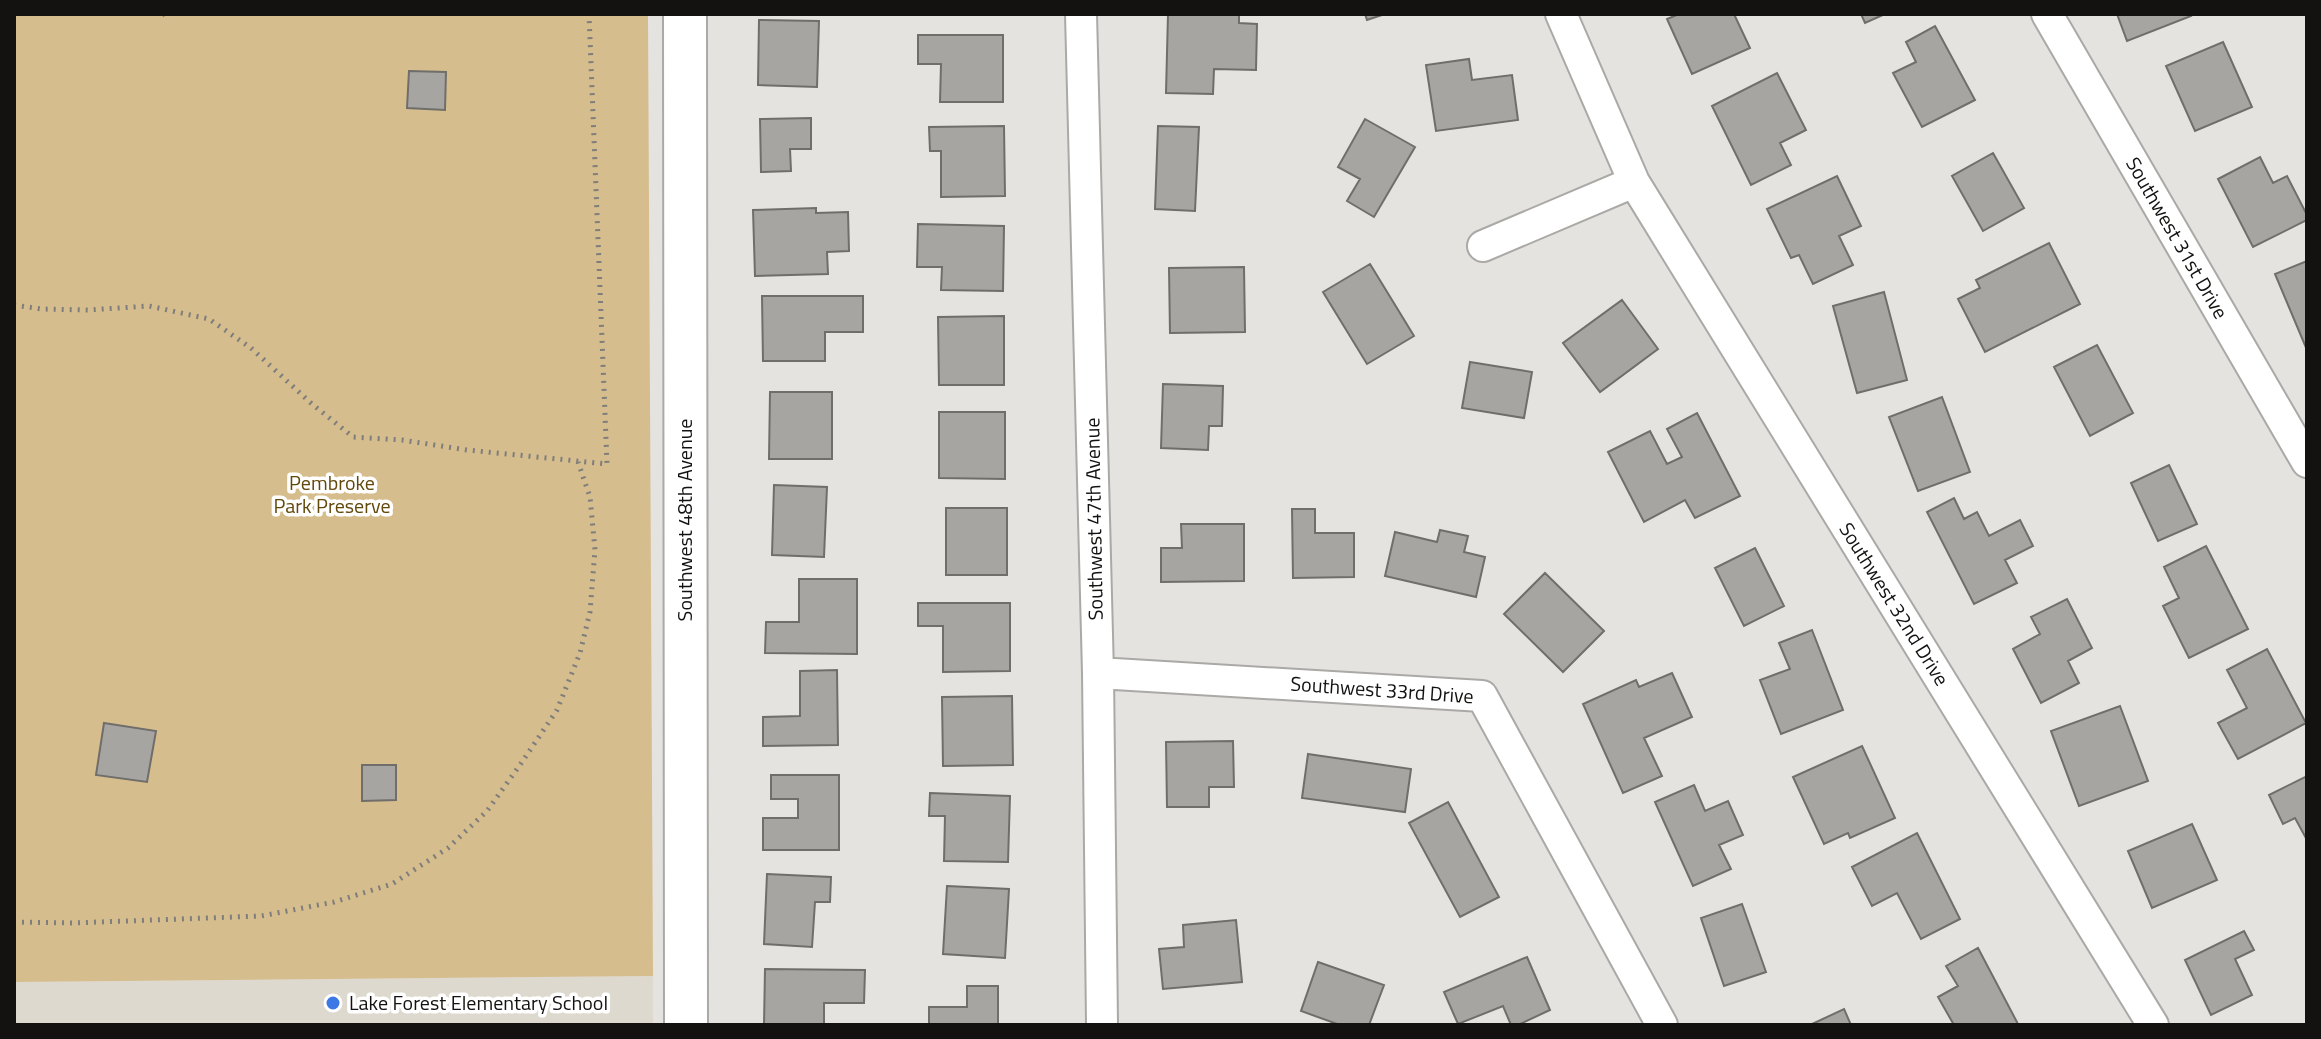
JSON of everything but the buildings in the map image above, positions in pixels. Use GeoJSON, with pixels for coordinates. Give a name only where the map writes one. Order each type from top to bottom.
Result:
{"type":"FeatureCollection","features":[{"type":"Feature","properties":{"kind":"street","name":"Southwest 48th Avenue"},"geometry":{"type":"LineString","coordinates":[[685,14],[686,1025]]}},
{"type":"Feature","properties":{"kind":"street","name":"Southwest 47th Avenue"},"geometry":{"type":"LineString","coordinates":[[1081,14],[1098,673],[1102,1025]]}},
{"type":"Feature","properties":{"kind":"street","name":"Southwest 32nd Drive"},"geometry":{"type":"LineString","coordinates":[[1561,14],[1634,182],[2153,1025]]}},
{"type":"Feature","properties":{"kind":"street","name":"Southwest 31st Drive"},"geometry":{"type":"LineString","coordinates":[[2047,14],[2307,462]]}},
{"type":"Feature","properties":{"kind":"street"},"geometry":{"type":"LineString","coordinates":[[1483,246],[1634,182]]}},
{"type":"Feature","properties":{"kind":"street","name":"Southwest 33rd Drive"},"geometry":{"type":"LineString","coordinates":[[1098,673],[1482,696],[1662,1025]]}},
{"type":"Feature","properties":{"kind":"path"},"geometry":{"type":"LineString","coordinates":[[14,305],[72,310],[149,306],[209,319],[251,348],[353,437],[607,464],[589,14]]}},
{"type":"Feature","properties":{"kind":"path"},"geometry":{"type":"LineString","coordinates":[[14,922],[72,923],[261,916],[334,902],[392,884],[448,848],[487,811],[522,762],[557,710],[580,653],[590,612],[595,550],[590,497],[578,462]]}},
{"type":"Feature","properties":{"kind":"shaded area","name":"Lake Forest Elementary School"},"geometry":{"type":"Polygon","coordinates":[[[653,976],[653,1025],[14,1025],[14,982],[653,976]]]}},
{"type":"Feature","properties":{"kind":"green space","name":"Pembroke Park Preserve"},"geometry":{"type":"Polygon","coordinates":[[[14,14],[648,14],[653,976],[14,982],[14,14]]]}},
{"type":"Feature","properties":{"kind":"place","name":"Lake Forest Elementary School"},"geometry":{"type":"Point","coordinates":[333,1003]}}]}
